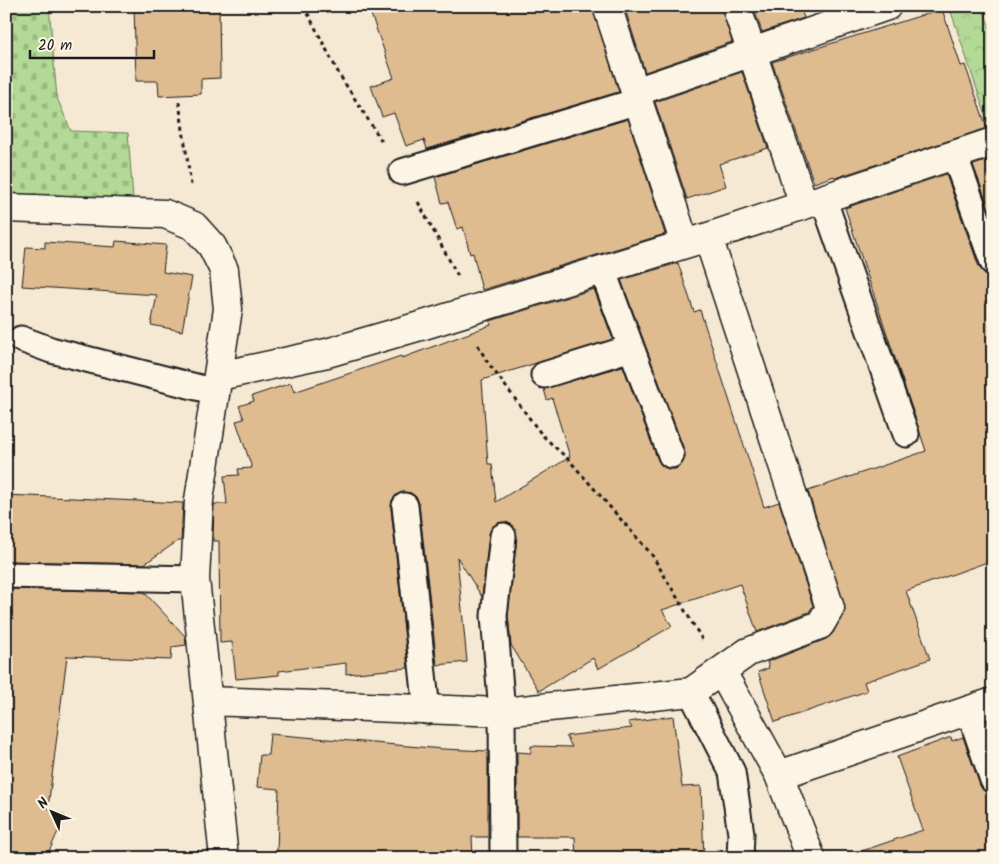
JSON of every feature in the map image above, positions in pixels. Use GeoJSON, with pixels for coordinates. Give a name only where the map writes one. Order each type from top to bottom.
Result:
{"type":"FeatureCollection","features":[{"type":"Feature","properties":{"kind":"street"},"geometry":{"type":"LineString","coordinates":[[209,702],[428,711],[502,712],[691,692],[748,652],[820,625],[830,608],[696,240],[637,97],[607,6]]}},
{"type":"Feature","properties":{"kind":"street"},"geometry":{"type":"LineString","coordinates":[[736,6],[752,52],[814,202]]}},
{"type":"Feature","properties":{"kind":"street"},"geometry":{"type":"LineString","coordinates":[[637,97],[752,52],[887,6]]}},
{"type":"Feature","properties":{"kind":"street"},"geometry":{"type":"LineString","coordinates":[[218,384],[327,353],[696,240],[993,142]]}},
{"type":"Feature","properties":{"kind":"street"},"geometry":{"type":"LineString","coordinates":[[6,208],[166,214],[194,226],[212,246],[224,270],[228,309],[199,500],[195,579],[224,858]]}},
{"type":"Feature","properties":{"kind":"street"},"geometry":{"type":"LineString","coordinates":[[722,672],[779,775],[812,858]]}},
{"type":"Feature","properties":{"kind":"street"},"geometry":{"type":"LineString","coordinates":[[779,775],[981,706]]}},
{"type":"Feature","properties":{"kind":"lane"},"geometry":{"type":"LineString","coordinates":[[402,172],[637,97]]}},
{"type":"Feature","properties":{"kind":"lane"},"geometry":{"type":"LineString","coordinates":[[954,154],[993,262]]}},
{"type":"Feature","properties":{"kind":"lane"},"geometry":{"type":"LineString","coordinates":[[814,202],[906,434]]}},
{"type":"Feature","properties":{"kind":"lane"},"geometry":{"type":"LineString","coordinates":[[602,269],[671,455]]}},
{"type":"Feature","properties":{"kind":"lane"},"geometry":{"type":"LineString","coordinates":[[21,338],[51,350],[218,384]]}},
{"type":"Feature","properties":{"kind":"lane"},"geometry":{"type":"LineString","coordinates":[[544,375],[631,348]]}},
{"type":"Feature","properties":{"kind":"lane"},"geometry":{"type":"LineString","coordinates":[[405,506],[428,711]]}},
{"type":"Feature","properties":{"kind":"lane"},"geometry":{"type":"LineString","coordinates":[[503,536],[494,616],[502,712],[503,858]]}},
{"type":"Feature","properties":{"kind":"lane"},"geometry":{"type":"LineString","coordinates":[[6,575],[195,579]]}},
{"type":"Feature","properties":{"kind":"lane"},"geometry":{"type":"LineString","coordinates":[[691,692],[732,772],[741,834],[740,858]]}},
{"type":"Feature","properties":{"kind":"lane"},"geometry":{"type":"LineString","coordinates":[[981,706],[993,780]]}},
{"type":"Feature","properties":{"kind":"path"},"geometry":{"type":"LineString","coordinates":[[179,102],[194,226]]}},
{"type":"Feature","properties":{"kind":"path"},"geometry":{"type":"LineString","coordinates":[[478,345],[486,360],[542,435],[569,460],[652,555],[722,672]]}},
{"type":"Feature","properties":{"kind":"green space"},"geometry":{"type":"Polygon","coordinates":[[[6,6],[49,6],[57,98],[71,131],[128,133],[133,199],[6,195],[6,6]]]}},
{"type":"Feature","properties":{"kind":"green space"},"geometry":{"type":"Polygon","coordinates":[[[949,6],[982,6],[993,36],[993,124],[989,125],[949,6]]]}},
{"type":"Feature","properties":{"kind":"building"},"geometry":{"type":"Polygon","coordinates":[[[134,6],[219,6],[220,78],[201,79],[201,94],[159,96],[158,81],[136,81],[134,6]]]}},
{"type":"Feature","properties":{"kind":"building"},"geometry":{"type":"Polygon","coordinates":[[[368,6],[592,6],[619,92],[427,149],[424,140],[406,146],[394,113],[382,117],[371,86],[394,78],[368,6]]]}},
{"type":"Feature","properties":{"kind":"building"},"geometry":{"type":"Polygon","coordinates":[[[624,6],[721,6],[732,42],[645,72],[624,6]]]}},
{"type":"Feature","properties":{"kind":"building"},"geometry":{"type":"Polygon","coordinates":[[[753,6],[800,6],[804,18],[762,32],[753,6]]]}},
{"type":"Feature","properties":{"kind":"building"},"geometry":{"type":"Polygon","coordinates":[[[942,9],[961,66],[965,65],[987,128],[835,178],[834,176],[814,183],[772,62],[942,9]]]}},
{"type":"Feature","properties":{"kind":"building"},"geometry":{"type":"Polygon","coordinates":[[[742,72],[768,148],[719,164],[726,186],[687,199],[655,102],[742,72]]]}},
{"type":"Feature","properties":{"kind":"building"},"geometry":{"type":"Polygon","coordinates":[[[628,119],[665,234],[482,290],[473,253],[470,254],[463,227],[457,229],[448,202],[442,203],[435,177],[628,119]]]}},
{"type":"Feature","properties":{"kind":"building"},"geometry":{"type":"Polygon","coordinates":[[[993,159],[993,219],[973,165],[993,159]]]}},
{"type":"Feature","properties":{"kind":"building"},"geometry":{"type":"Polygon","coordinates":[[[946,174],[979,267],[984,273],[993,276],[993,560],[906,591],[930,659],[864,682],[867,691],[775,722],[758,672],[769,668],[767,662],[826,639],[833,633],[845,610],[808,491],[926,451],[845,208],[946,174]]]}},
{"type":"Feature","properties":{"kind":"building"},"geometry":{"type":"Polygon","coordinates":[[[116,241],[166,245],[163,272],[192,277],[182,331],[151,325],[157,295],[22,286],[26,247],[45,248],[45,242],[115,247],[116,241]]]}},
{"type":"Feature","properties":{"kind":"building"},"geometry":{"type":"Polygon","coordinates":[[[678,263],[694,312],[700,310],[764,507],[779,502],[813,606],[809,612],[757,632],[740,584],[662,610],[672,626],[598,669],[593,658],[539,691],[511,645],[508,616],[517,537],[512,525],[504,522],[497,523],[489,534],[482,597],[457,557],[467,662],[437,665],[419,504],[417,498],[411,493],[403,492],[392,500],[391,508],[408,668],[346,674],[346,663],[279,671],[279,675],[236,679],[232,642],[220,643],[219,541],[213,541],[214,504],[227,504],[224,476],[239,475],[238,469],[252,468],[236,421],[244,419],[239,406],[254,401],[252,396],[291,383],[294,392],[401,356],[402,358],[491,325],[490,321],[594,289],[613,339],[482,380],[488,464],[492,464],[496,502],[570,457],[552,398],[547,400],[544,389],[623,366],[658,460],[668,469],[676,469],[682,464],[685,457],[684,450],[621,280],[678,263]]]}},
{"type":"Feature","properties":{"kind":"building"},"geometry":{"type":"Polygon","coordinates":[[[6,495],[183,503],[181,541],[178,541],[144,564],[6,561],[6,495]]]}},
{"type":"Feature","properties":{"kind":"building"},"geometry":{"type":"Polygon","coordinates":[[[6,589],[144,592],[185,636],[186,645],[172,647],[171,660],[67,656],[48,808],[65,816],[46,858],[6,858],[6,589]]]}},
{"type":"Feature","properties":{"kind":"building"},"geometry":{"type":"Polygon","coordinates":[[[673,716],[682,787],[701,786],[704,858],[576,858],[575,837],[517,837],[517,752],[531,753],[531,746],[572,747],[566,736],[632,728],[628,722],[673,716]]]}},
{"type":"Feature","properties":{"kind":"building"},"geometry":{"type":"Polygon","coordinates":[[[270,734],[443,749],[488,751],[488,837],[472,837],[473,858],[291,858],[292,853],[277,852],[279,789],[257,787],[260,755],[268,755],[270,734]]]}},
{"type":"Feature","properties":{"kind":"building"},"geometry":{"type":"Polygon","coordinates":[[[951,737],[952,741],[963,737],[980,785],[984,791],[993,794],[993,858],[860,858],[859,852],[923,830],[897,757],[951,737]]]}}]}
